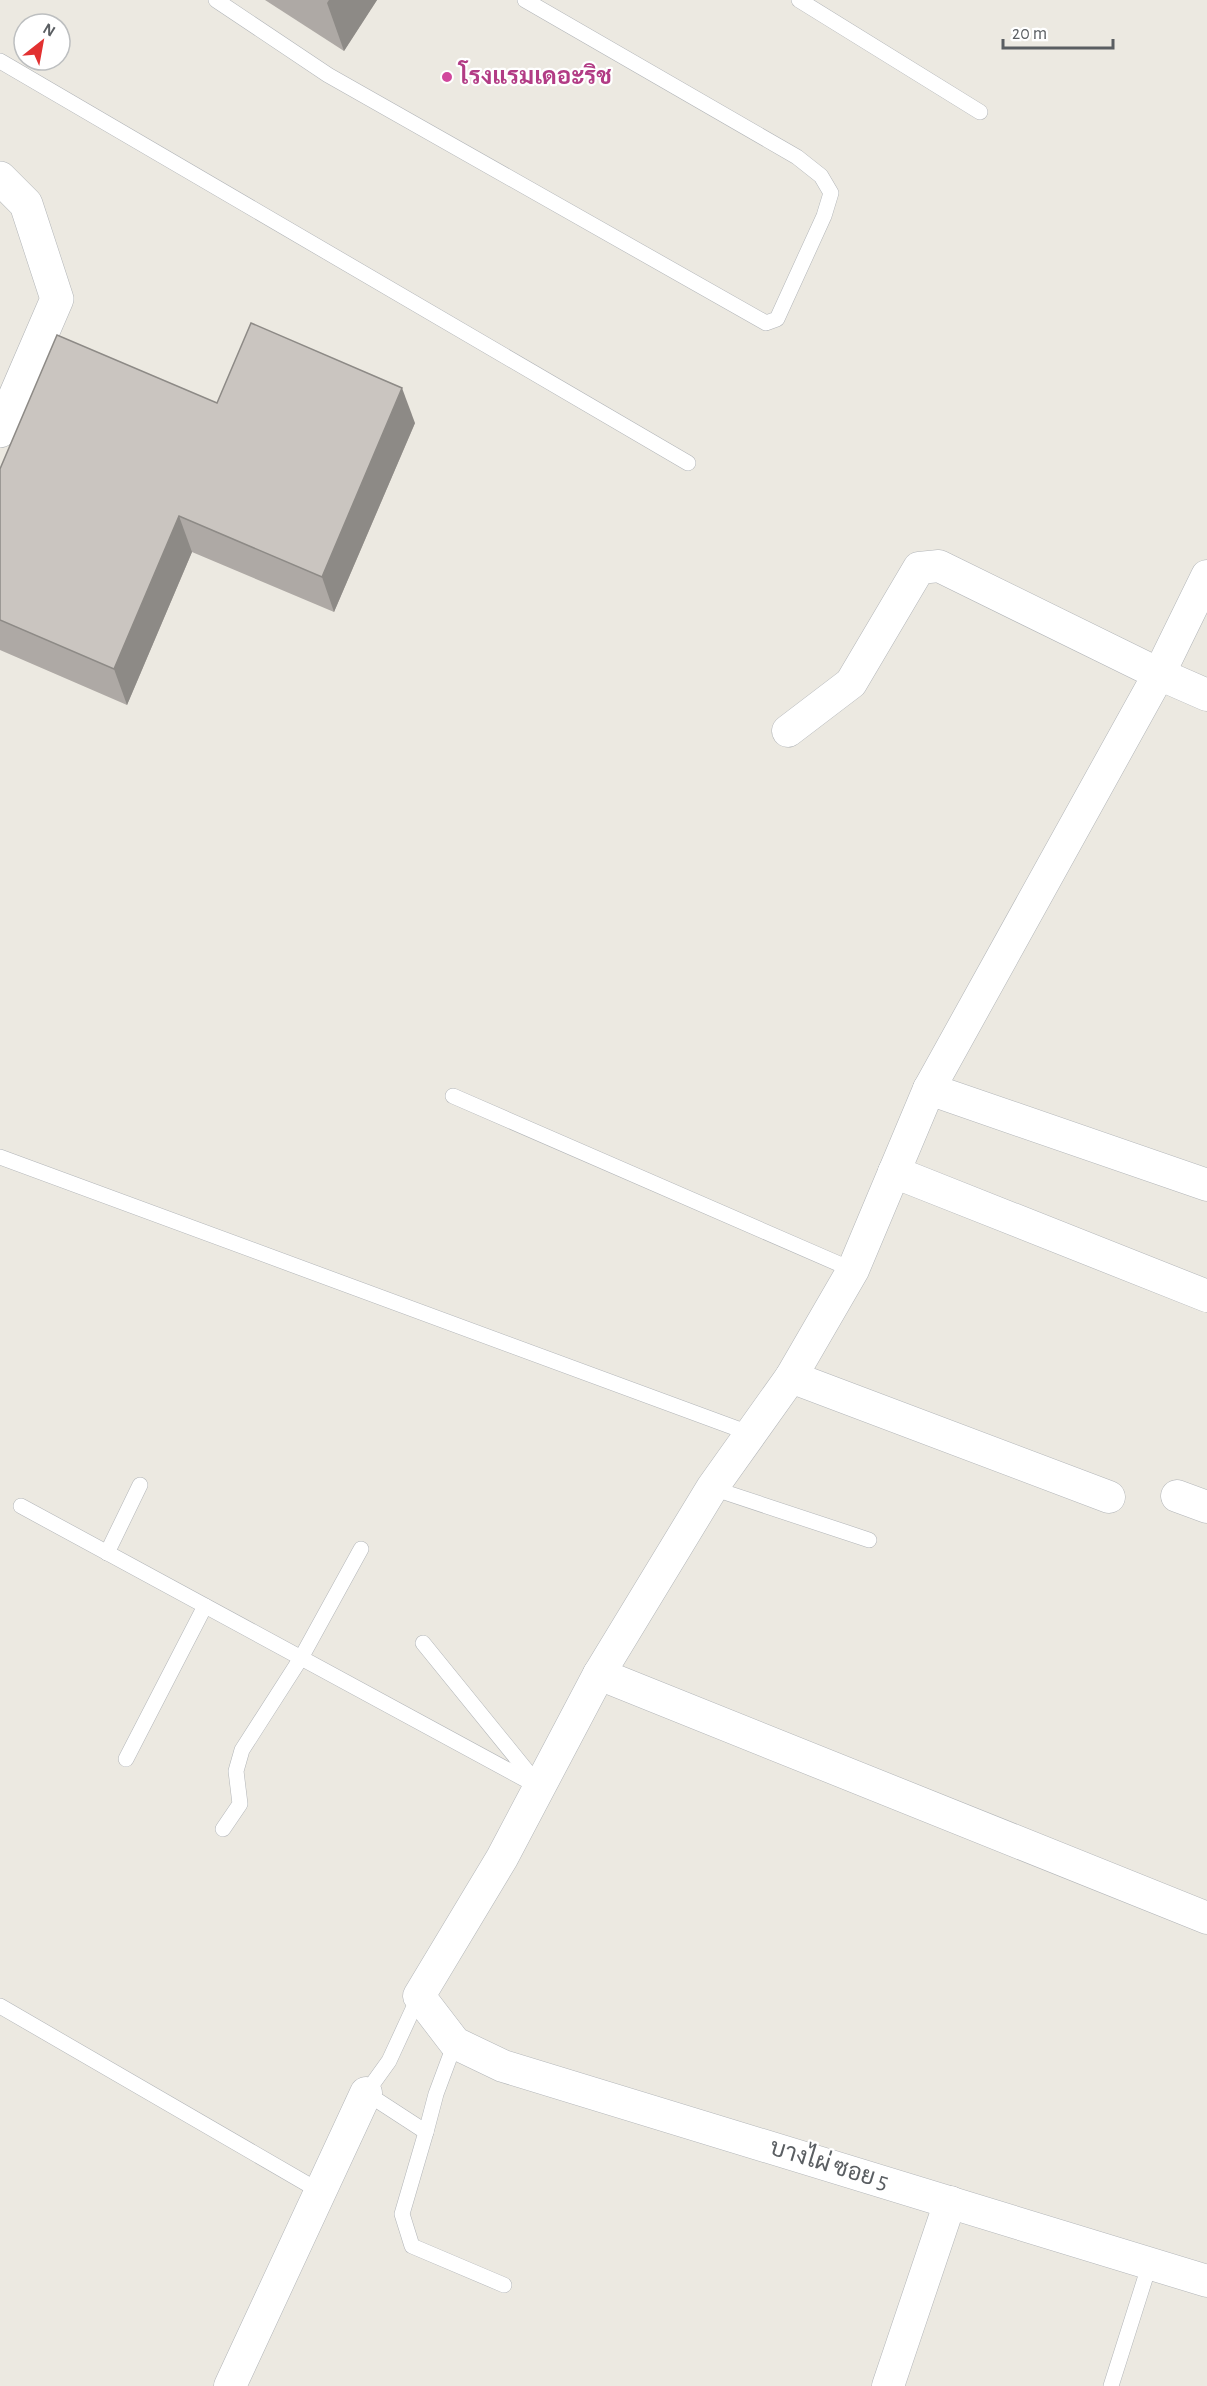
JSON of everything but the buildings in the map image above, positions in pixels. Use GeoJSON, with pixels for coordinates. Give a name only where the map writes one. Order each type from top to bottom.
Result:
{"type":"FeatureCollection","features":[{"type":"Feature","properties":{"kind":"street"},"geometry":{"type":"LineString","coordinates":[[0,178],[26,204],[57,298],[0,431]]}},
{"type":"Feature","properties":{"kind":"street"},"geometry":{"type":"LineString","coordinates":[[788,731],[851,684],[919,568],[939,566],[1159,674],[1207,695]]}},
{"type":"Feature","properties":{"kind":"street"},"geometry":{"type":"LineString","coordinates":[[454,2043],[419,1996],[502,1858],[541,1788],[599,1674],[712,1488],[791,1377],[853,1270],[929,1089],[1159,674],[1207,576]]}},
{"type":"Feature","properties":{"kind":"street"},"geometry":{"type":"LineString","coordinates":[[929,1089],[1207,1185]]}},
{"type":"Feature","properties":{"kind":"street"},"geometry":{"type":"LineString","coordinates":[[894,1172],[1207,1296]]}},
{"type":"Feature","properties":{"kind":"street"},"geometry":{"type":"LineString","coordinates":[[791,1377],[1109,1497]]}},
{"type":"Feature","properties":{"kind":"street"},"geometry":{"type":"LineString","coordinates":[[1177,1496],[1207,1507]]}},
{"type":"Feature","properties":{"kind":"street"},"geometry":{"type":"LineString","coordinates":[[599,1674],[1207,1918]]}},
{"type":"Feature","properties":{"kind":"street","name":"บางไผ่ ซอย 5"},"geometry":{"type":"LineString","coordinates":[[454,2043],[502,2066],[1207,2281]]}},
{"type":"Feature","properties":{"kind":"street"},"geometry":{"type":"LineString","coordinates":[[230,2386],[366,2093]]}},
{"type":"Feature","properties":{"kind":"street"},"geometry":{"type":"LineString","coordinates":[[888,2386],[950,2202]]}},
{"type":"Feature","properties":{"kind":"lane"},"geometry":{"type":"LineString","coordinates":[[216,0],[328,75],[765,323],[777,319],[824,216],[831,193],[821,176],[797,157],[525,0]]}},
{"type":"Feature","properties":{"kind":"lane"},"geometry":{"type":"LineString","coordinates":[[799,0],[980,112]]}},
{"type":"Feature","properties":{"kind":"lane"},"geometry":{"type":"LineString","coordinates":[[0,61],[688,463]]}},
{"type":"Feature","properties":{"kind":"lane"},"geometry":{"type":"LineString","coordinates":[[453,1096],[853,1270]]}},
{"type":"Feature","properties":{"kind":"lane"},"geometry":{"type":"LineString","coordinates":[[0,1157],[749,1433]]}},
{"type":"Feature","properties":{"kind":"lane"},"geometry":{"type":"LineString","coordinates":[[107,1552],[140,1485]]}},
{"type":"Feature","properties":{"kind":"lane"},"geometry":{"type":"LineString","coordinates":[[712,1488],[869,1540]]}},
{"type":"Feature","properties":{"kind":"lane"},"geometry":{"type":"LineString","coordinates":[[21,1506],[541,1788]]}},
{"type":"Feature","properties":{"kind":"lane"},"geometry":{"type":"LineString","coordinates":[[223,1829],[240,1804],[236,1771],[242,1750],[301,1658],[361,1549]]}},
{"type":"Feature","properties":{"kind":"lane"},"geometry":{"type":"LineString","coordinates":[[126,1759],[205,1606]]}},
{"type":"Feature","properties":{"kind":"lane"},"geometry":{"type":"LineString","coordinates":[[423,1643],[541,1788]]}},
{"type":"Feature","properties":{"kind":"lane"},"geometry":{"type":"LineString","coordinates":[[419,1996],[389,2061],[366,2093],[426,2132]]}},
{"type":"Feature","properties":{"kind":"lane"},"geometry":{"type":"LineString","coordinates":[[0,2006],[321,2192]]}},
{"type":"Feature","properties":{"kind":"lane"},"geometry":{"type":"LineString","coordinates":[[454,2043],[436,2094],[402,2214],[412,2246],[504,2285]]}},
{"type":"Feature","properties":{"kind":"lane"},"geometry":{"type":"LineString","coordinates":[[1111,2386],[1149,2263]]}},
{"type":"Feature","properties":{"kind":"place","name":"โรงแรมเดอะริช"},"geometry":{"type":"Point","coordinates":[447,77]}}]}
